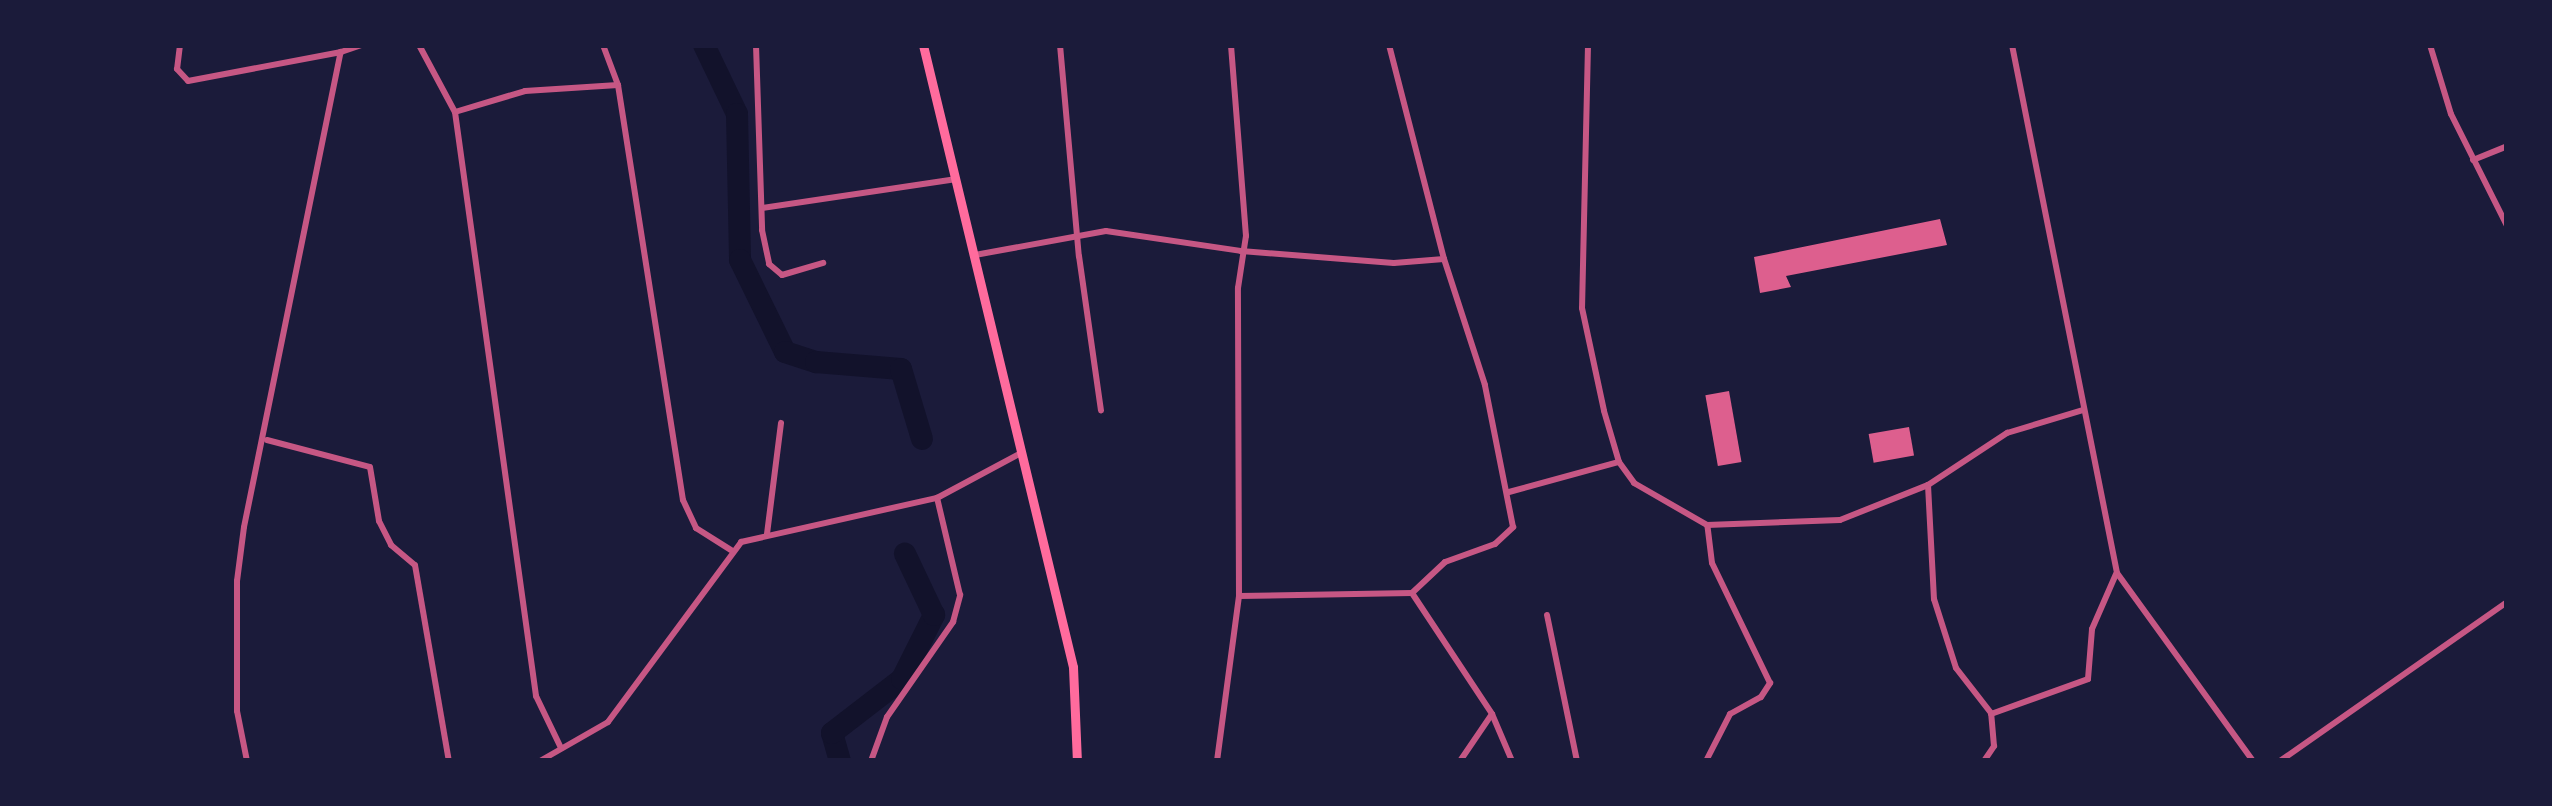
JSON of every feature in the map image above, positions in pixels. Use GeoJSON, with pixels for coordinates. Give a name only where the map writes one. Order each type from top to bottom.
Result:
{"type":"FeatureCollection","features":[{"type":"Feature","properties":{"kind":"main road"},"geometry":{"type":"LineString","coordinates":[[923,45],[1074,666],[1078,761]]}},
{"type":"Feature","properties":{"kind":"street"},"geometry":{"type":"LineString","coordinates":[[180,45],[177,68],[188,81],[361,45]]}},
{"type":"Feature","properties":{"kind":"street"},"geometry":{"type":"LineString","coordinates":[[419,45],[454,112],[536,696],[561,748]]}},
{"type":"Feature","properties":{"kind":"street"},"geometry":{"type":"LineString","coordinates":[[603,45],[618,85],[683,500],[696,528],[730,550]]}},
{"type":"Feature","properties":{"kind":"street"},"geometry":{"type":"LineString","coordinates":[[756,45],[762,208],[770,264],[777,274],[823,262]]}},
{"type":"Feature","properties":{"kind":"street"},"geometry":{"type":"LineString","coordinates":[[1060,45],[1078,233],[1102,410]]}},
{"type":"Feature","properties":{"kind":"street"},"geometry":{"type":"LineString","coordinates":[[1217,761],[1239,596],[1244,163],[1231,45]]}},
{"type":"Feature","properties":{"kind":"street"},"geometry":{"type":"LineString","coordinates":[[1239,596],[1412,592],[1445,562],[1495,544],[1513,527],[1485,384],[1444,259],[1389,45]]}},
{"type":"Feature","properties":{"kind":"street"},"geometry":{"type":"LineString","coordinates":[[1588,45],[1582,308],[1586,352],[1619,462],[1634,483],[1707,525],[1840,520],[1928,486],[2007,433],[2083,410]]}},
{"type":"Feature","properties":{"kind":"street"},"geometry":{"type":"LineString","coordinates":[[2012,45],[2117,573],[2253,761]]}},
{"type":"Feature","properties":{"kind":"street"},"geometry":{"type":"LineString","coordinates":[[2430,45],[2473,160],[2507,226]]}},
{"type":"Feature","properties":{"kind":"street"},"geometry":{"type":"LineString","coordinates":[[247,761],[238,711],[237,582],[342,52]]}},
{"type":"Feature","properties":{"kind":"street"},"geometry":{"type":"LineString","coordinates":[[454,112],[525,91],[618,85]]}},
{"type":"Feature","properties":{"kind":"street"},"geometry":{"type":"LineString","coordinates":[[2473,160],[2507,146]]}},
{"type":"Feature","properties":{"kind":"street"},"geometry":{"type":"LineString","coordinates":[[762,208],[955,179]]}},
{"type":"Feature","properties":{"kind":"street"},"geometry":{"type":"LineString","coordinates":[[975,255],[1078,233],[1106,231],[1241,252],[1394,263],[1444,259]]}},
{"type":"Feature","properties":{"kind":"street"},"geometry":{"type":"LineString","coordinates":[[767,534],[781,424]]}},
{"type":"Feature","properties":{"kind":"street"},"geometry":{"type":"LineString","coordinates":[[266,440],[370,467],[379,521],[390,545],[414,565],[449,761]]}},
{"type":"Feature","properties":{"kind":"street"},"geometry":{"type":"LineString","coordinates":[[540,761],[608,722],[730,550],[767,534],[937,498],[1024,451]]}},
{"type":"Feature","properties":{"kind":"street"},"geometry":{"type":"LineString","coordinates":[[1508,492],[1619,462]]}},
{"type":"Feature","properties":{"kind":"street"},"geometry":{"type":"LineString","coordinates":[[1928,486],[1934,599],[1956,668],[1991,714],[1994,746],[1984,761]]}},
{"type":"Feature","properties":{"kind":"street"},"geometry":{"type":"LineString","coordinates":[[870,761],[887,717],[953,622],[960,595],[937,498]]}},
{"type":"Feature","properties":{"kind":"street"},"geometry":{"type":"LineString","coordinates":[[1706,761],[1730,714],[1761,697],[1770,682],[1712,563],[1707,525]]}},
{"type":"Feature","properties":{"kind":"street"},"geometry":{"type":"LineString","coordinates":[[1991,714],[2088,679],[2092,629],[2117,573]]}},
{"type":"Feature","properties":{"kind":"street"},"geometry":{"type":"LineString","coordinates":[[1412,592],[1492,714],[1512,761]]}},
{"type":"Feature","properties":{"kind":"street"},"geometry":{"type":"LineString","coordinates":[[2280,761],[2507,602]]}},
{"type":"Feature","properties":{"kind":"street"},"geometry":{"type":"LineString","coordinates":[[1547,615],[1577,761]]}},
{"type":"Feature","properties":{"kind":"street"},"geometry":{"type":"LineString","coordinates":[[1460,761],[1492,714]]}},
{"type":"Feature","properties":{"kind":"building"},"geometry":{"type":"Polygon","coordinates":[[[1940,219],[1947,245],[1786,276],[1791,287],[1760,293],[1754,257],[1940,219]]]}},
{"type":"Feature","properties":{"kind":"building"},"geometry":{"type":"Polygon","coordinates":[[[1729,391],[1742,462],[1718,466],[1705,395],[1729,391]]]}},
{"type":"Feature","properties":{"kind":"building"},"geometry":{"type":"Polygon","coordinates":[[[1909,427],[1914,456],[1874,463],[1869,434],[1909,427]]]}},
{"type":"Feature","properties":{"kind":"waterway"},"geometry":{"type":"LineString","coordinates":[[704,45],[737,114],[740,260],[785,352],[816,362],[901,369],[922,439]]}},
{"type":"Feature","properties":{"kind":"waterway"},"geometry":{"type":"LineString","coordinates":[[840,761],[832,733],[902,679],[934,615],[905,554]]}}]}
